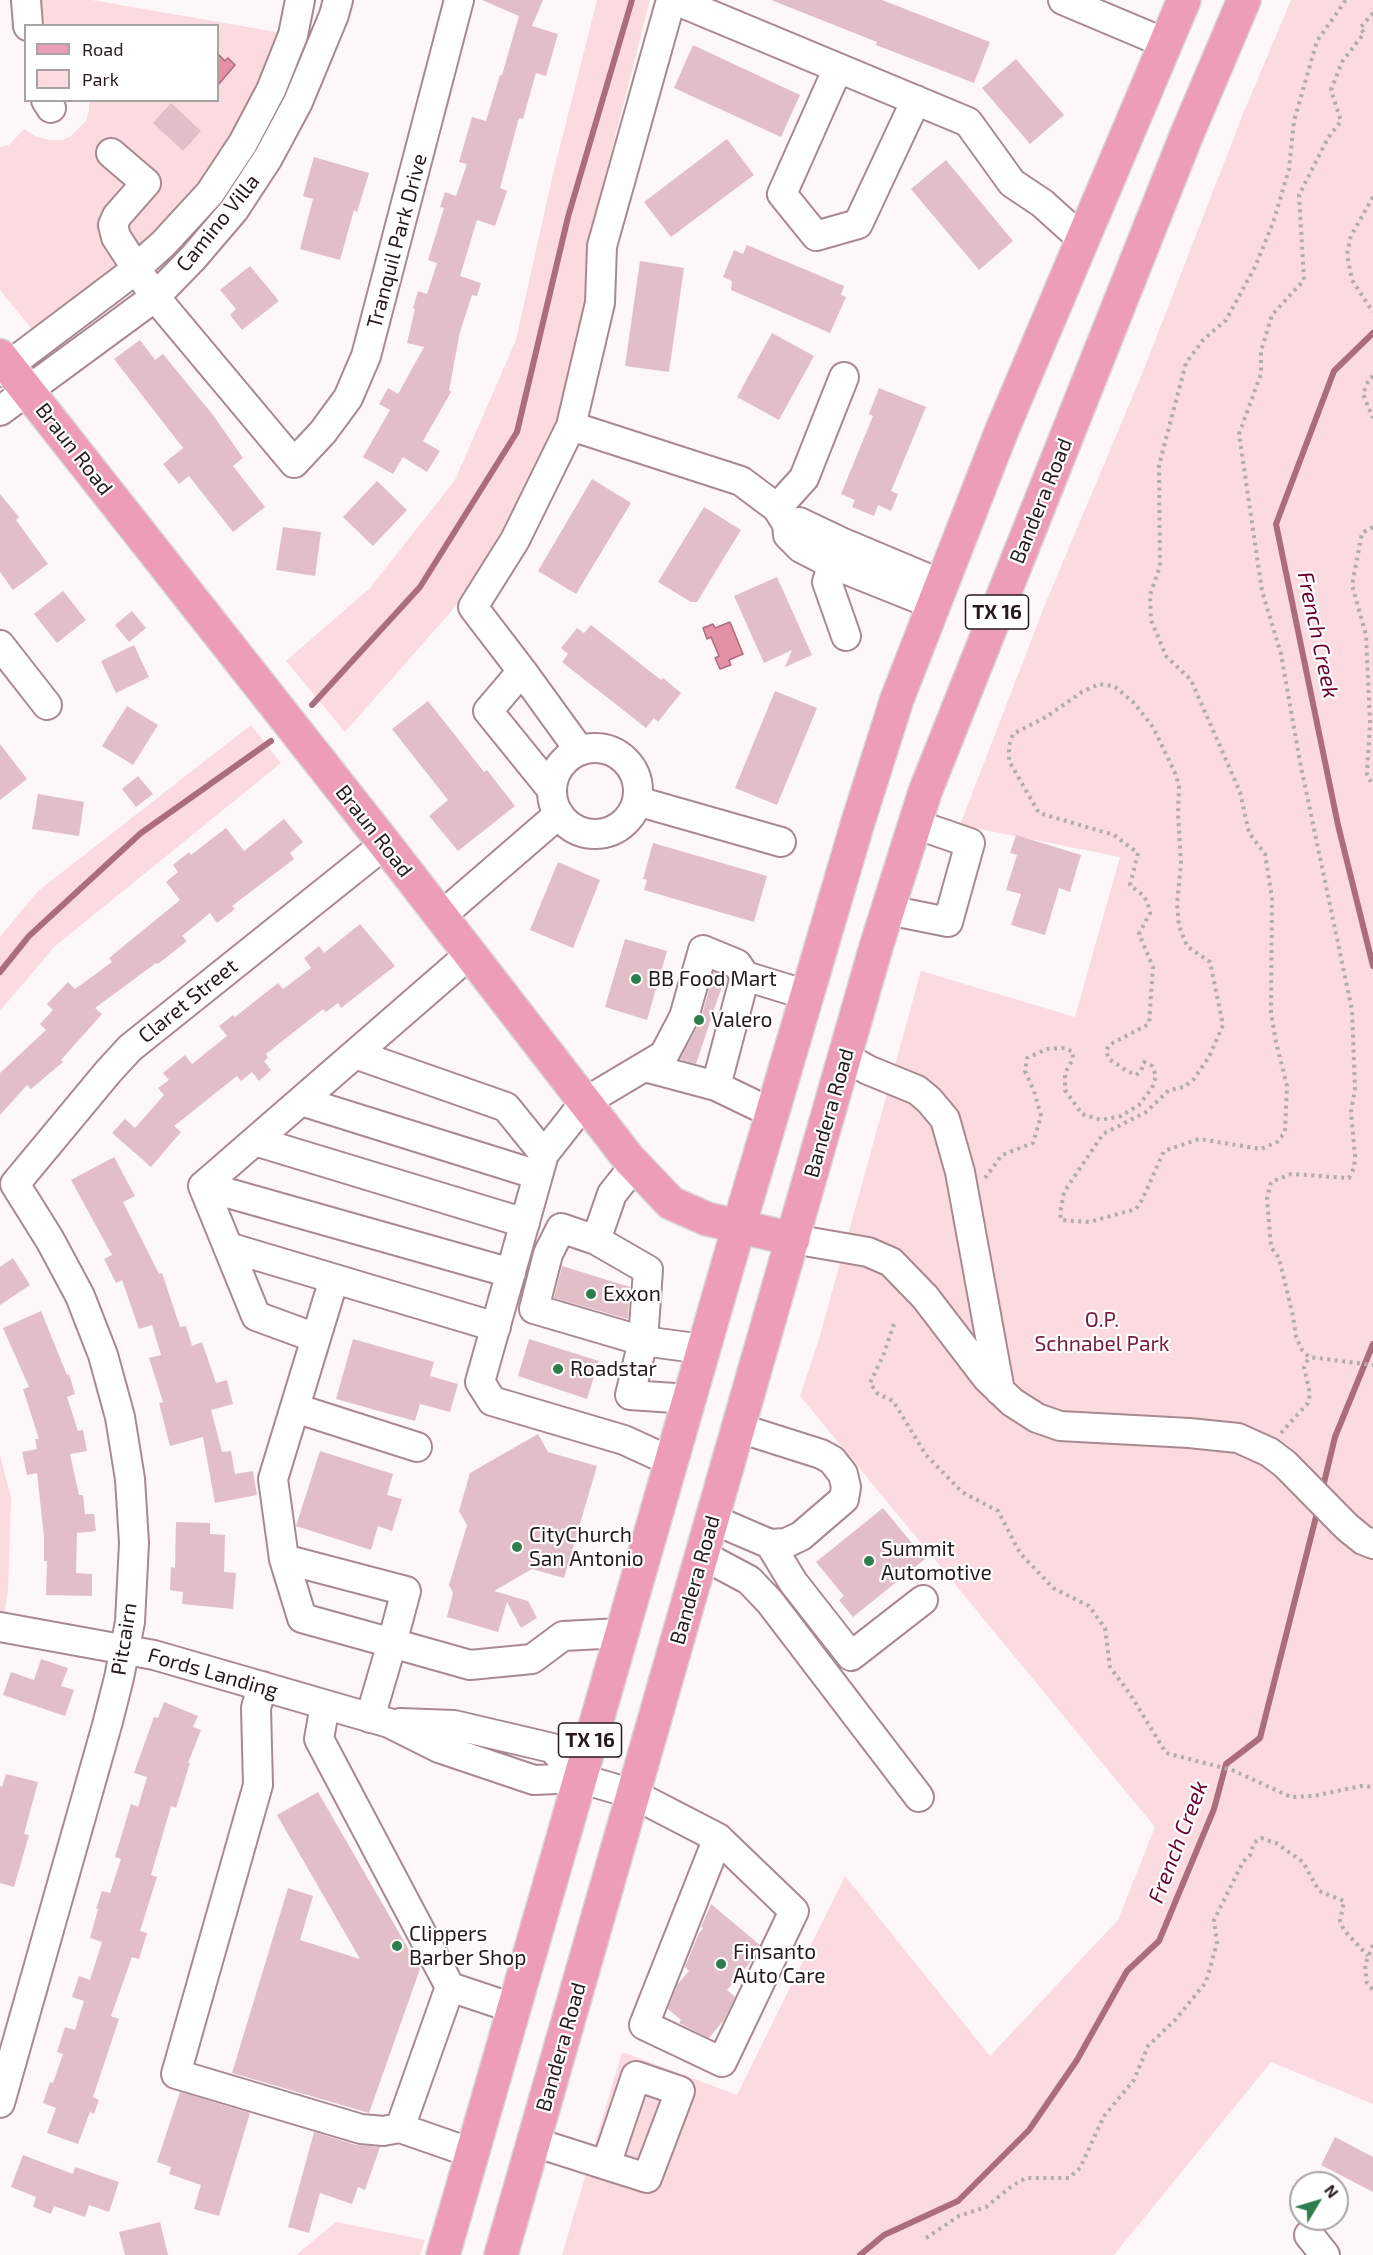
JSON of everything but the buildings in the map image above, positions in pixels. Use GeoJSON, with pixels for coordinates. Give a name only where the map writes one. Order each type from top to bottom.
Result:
{"type":"FeatureCollection","features":[{"type":"Feature","properties":{"kind":"main road","name":"TX 16"},"geometry":{"type":"LineString","coordinates":[[443,2255],[688,1399],[893,710],[1002,430],[1184,0]]}},
{"type":"Feature","properties":{"kind":"main road","name":"Bandera Road"},"geometry":{"type":"LineString","coordinates":[[501,2255],[845,1057],[925,792],[1187,134],[1244,0]]}},
{"type":"Feature","properties":{"kind":"main road","name":"Braun Road"},"geometry":{"type":"LineString","coordinates":[[2,365],[29,391],[635,1165],[671,1203],[707,1219],[794,1239]]}},
{"type":"Feature","properties":{"kind":"street"},"geometry":{"type":"LineString","coordinates":[[26,0],[28,24]]}},
{"type":"Feature","properties":{"kind":"street","name":"Camino Villa"},"geometry":{"type":"LineString","coordinates":[[2,365],[137,267],[163,244],[210,193],[243,143],[271,90],[293,35],[300,0]]}},
{"type":"Feature","properties":{"kind":"street","name":"Camino Villa"},"geometry":{"type":"LineString","coordinates":[[0,411],[154,297],[193,258],[234,210],[268,158],[298,102],[338,0]]}},
{"type":"Feature","properties":{"kind":"street","name":"Tranquil Park Drive"},"geometry":{"type":"LineString","coordinates":[[154,297],[294,463],[323,432],[348,398],[366,356],[459,0]]}},
{"type":"Feature","properties":{"kind":"street"},"geometry":{"type":"LineString","coordinates":[[580,751],[473,607],[515,540],[571,426],[600,303],[602,246],[673,0],[968,122],[1012,183],[1044,205],[1082,239]]}},
{"type":"Feature","properties":{"kind":"street"},"geometry":{"type":"LineString","coordinates":[[1076,2],[1165,43]]}},
{"type":"Feature","properties":{"kind":"street"},"geometry":{"type":"LineString","coordinates":[[838,68],[782,194],[816,236],[858,224],[916,100]]}},
{"type":"Feature","properties":{"kind":"street"},"geometry":{"type":"LineString","coordinates":[[111,153],[146,183],[117,216],[113,225],[116,237],[154,297]]}},
{"type":"Feature","properties":{"kind":"street"},"geometry":{"type":"LineString","coordinates":[[782,516],[804,478],[844,377]]}},
{"type":"Feature","properties":{"kind":"street"},"geometry":{"type":"LineString","coordinates":[[571,426],[741,481],[782,516],[799,522],[836,553],[937,594]]}},
{"type":"Feature","properties":{"kind":"street"},"geometry":{"type":"LineString","coordinates":[[836,553],[827,582],[846,636]]}},
{"type":"Feature","properties":{"kind":"street"},"geometry":{"type":"LineString","coordinates":[[0,645],[47,705]]}},
{"type":"Feature","properties":{"kind":"street"},"geometry":{"type":"LineString","coordinates":[[522,671],[488,711],[556,802],[569,825],[596,834],[610,831],[622,824],[631,814],[637,801],[638,788],[635,775],[628,763],[618,754],[606,749],[593,748],[580,751],[560,766],[554,778],[556,802]]}},
{"type":"Feature","properties":{"kind":"street"},"geometry":{"type":"LineString","coordinates":[[637,801],[781,842]]}},
{"type":"Feature","properties":{"kind":"street"},"geometry":{"type":"LineString","coordinates":[[441,916],[556,802]]}},
{"type":"Feature","properties":{"kind":"street"},"geometry":{"type":"LineString","coordinates":[[888,910],[948,922],[970,843],[915,824]]}},
{"type":"Feature","properties":{"kind":"street","name":"Claret Street"},"geometry":{"type":"LineString","coordinates":[[15,1184],[130,1048],[385,844]]}},
{"type":"Feature","properties":{"kind":"street"},"geometry":{"type":"LineString","coordinates":[[670,1461],[624,1440],[492,1401],[480,1382],[541,1164],[585,1102],[664,1055],[684,1017],[703,950],[737,964],[745,976],[807,995]]}},
{"type":"Feature","properties":{"kind":"street"},"geometry":{"type":"LineString","coordinates":[[203,1186],[470,954]]}},
{"type":"Feature","properties":{"kind":"street"},"geometry":{"type":"LineString","coordinates":[[716,1086],[745,976]]}},
{"type":"Feature","properties":{"kind":"street"},"geometry":{"type":"LineString","coordinates":[[355,1054],[506,1107],[541,1164]]}},
{"type":"Feature","properties":{"kind":"street"},"geometry":{"type":"LineString","coordinates":[[845,1057],[868,1070],[917,1090],[945,1119],[960,1173],[1000,1391]]}},
{"type":"Feature","properties":{"kind":"street"},"geometry":{"type":"LineString","coordinates":[[645,1066],[716,1086],[772,1113]]}},
{"type":"Feature","properties":{"kind":"street"},"geometry":{"type":"LineString","coordinates":[[301,1101],[541,1164]]}},
{"type":"Feature","properties":{"kind":"street"},"geometry":{"type":"LineString","coordinates":[[255,1141],[525,1223]]}},
{"type":"Feature","properties":{"kind":"street"},"geometry":{"type":"LineString","coordinates":[[596,1240],[612,1194],[635,1165]]}},
{"type":"Feature","properties":{"kind":"street","name":"Pitcairn"},"geometry":{"type":"LineString","coordinates":[[0,2103],[107,1725],[124,1650],[131,1606],[134,1543],[130,1479],[120,1416],[103,1355],[80,1296],[50,1240],[15,1184]]}},
{"type":"Feature","properties":{"kind":"street"},"geometry":{"type":"LineString","coordinates":[[203,1186],[256,1316],[316,1338]]}},
{"type":"Feature","properties":{"kind":"street"},"geometry":{"type":"LineString","coordinates":[[203,1186],[511,1273]]}},
{"type":"Feature","properties":{"kind":"street"},"geometry":{"type":"LineString","coordinates":[[688,1399],[630,1395],[643,1341],[648,1270],[596,1240],[561,1228],[548,1254],[534,1308],[643,1341],[703,1349]]}},
{"type":"Feature","properties":{"kind":"street"},"geometry":{"type":"LineString","coordinates":[[794,1239],[868,1252],[891,1262],[925,1297],[987,1378],[1012,1402],[1037,1418],[1060,1426],[1238,1438],[1269,1452],[1300,1478],[1347,1527],[1363,1540],[1373,1544]]}},
{"type":"Feature","properties":{"kind":"street"},"geometry":{"type":"LineString","coordinates":[[228,1247],[496,1327]]}},
{"type":"Feature","properties":{"kind":"street"},"geometry":{"type":"LineString","coordinates":[[334,1279],[273,1479],[284,1559],[302,1618],[470,1665],[532,1659],[563,1636],[621,1634]]}},
{"type":"Feature","properties":{"kind":"street"},"geometry":{"type":"LineString","coordinates":[[295,1408],[417,1447]]}},
{"type":"Feature","properties":{"kind":"street"},"geometry":{"type":"LineString","coordinates":[[712,1519],[770,1544],[786,1543],[801,1536],[844,1499],[846,1487],[843,1474],[832,1460],[821,1454],[739,1428]]}},
{"type":"Feature","properties":{"kind":"street"},"geometry":{"type":"LineString","coordinates":[[770,1544],[793,1582],[851,1656],[923,1600]]}},
{"type":"Feature","properties":{"kind":"street"},"geometry":{"type":"LineString","coordinates":[[702,1555],[749,1580],[770,1602],[919,1797]]}},
{"type":"Feature","properties":{"kind":"street"},"geometry":{"type":"LineString","coordinates":[[284,1559],[406,1591],[392,1643],[379,1720]]}},
{"type":"Feature","properties":{"kind":"street","name":"Fords Landing"},"geometry":{"type":"LineString","coordinates":[[0,1627],[154,1655],[379,1720],[454,1725],[552,1748],[579,1778]]}},
{"type":"Feature","properties":{"kind":"street"},"geometry":{"type":"LineString","coordinates":[[262,1686],[256,1708],[258,1785],[176,2074],[361,2129],[383,2131],[400,2128],[472,2153]]}},
{"type":"Feature","properties":{"kind":"street"},"geometry":{"type":"LineString","coordinates":[[325,1705],[319,1739],[450,1987],[513,2008]]}},
{"type":"Feature","properties":{"kind":"street"},"geometry":{"type":"LineString","coordinates":[[579,1778],[633,1794],[718,1838],[794,1911],[722,2062],[644,2025],[718,1838]]}},
{"type":"Feature","properties":{"kind":"street"},"geometry":{"type":"LineString","coordinates":[[400,2128],[450,1987]]}},
{"type":"Feature","properties":{"kind":"street"},"geometry":{"type":"LineString","coordinates":[[534,2142],[606,2165]]}},
{"type":"Feature","properties":{"kind":"path"},"geometry":{"type":"LineString","coordinates":[[965,1205],[1002,1155],[1033,1143],[1041,1116],[1025,1071],[1027,1058],[1047,1049],[1065,1048],[1073,1052],[1073,1059],[1065,1073],[1065,1090],[1082,1114],[1101,1120],[1121,1116],[1139,1105],[1152,1088],[1156,1076],[1152,1066],[1144,1062],[1141,1071],[1136,1075],[1127,1071],[1109,1059],[1106,1051],[1109,1045],[1149,1024],[1154,967],[1139,934],[1150,913],[1149,904],[1144,896],[1130,885],[1138,852],[1114,835],[1039,813],[1009,761],[1008,746],[1013,734],[1046,717],[1082,692],[1098,684],[1114,686],[1134,703],[1153,727],[1176,775],[1179,787],[1181,862],[1177,904],[1179,926],[1187,946],[1210,962],[1223,1025],[1209,1057],[1194,1079],[1184,1086],[1169,1090],[1146,1112],[1103,1134],[1064,1192],[1061,1220],[1089,1222],[1136,1209],[1164,1152],[1199,1139],[1261,1149],[1276,1142],[1285,1132],[1288,1097],[1272,1013],[1274,966],[1272,898],[1265,854],[1249,833],[1240,792],[1191,680],[1167,656],[1151,620],[1150,595],[1160,566],[1159,465],[1186,363],[1203,340],[1226,320],[1255,267],[1273,223],[1289,169],[1294,121],[1317,41],[1346,0]]}},
{"type":"Feature","properties":{"kind":"path"},"geometry":{"type":"LineString","coordinates":[[1373,13],[1360,28],[1364,33],[1342,62],[1331,90],[1341,121],[1328,138],[1299,195],[1304,280],[1272,315],[1261,351],[1261,374],[1239,434],[1262,591],[1281,654],[1300,762],[1352,1010],[1355,1089],[1351,1112],[1355,1142],[1354,1168],[1349,1178],[1291,1174],[1271,1182],[1267,1199],[1271,1247],[1279,1258],[1296,1337],[1302,1350],[1309,1357],[1373,1365]]}},
{"type":"Feature","properties":{"kind":"path"},"geometry":{"type":"LineString","coordinates":[[1373,197],[1351,236],[1347,254],[1352,280],[1373,312]]}},
{"type":"Feature","properties":{"kind":"path"},"geometry":{"type":"LineString","coordinates":[[1373,376],[1369,379],[1363,394],[1373,418]]}},
{"type":"Feature","properties":{"kind":"path"},"geometry":{"type":"LineString","coordinates":[[1373,527],[1362,533],[1352,585],[1366,635],[1370,722],[1367,774],[1373,786]]}},
{"type":"Feature","properties":{"kind":"path"},"geometry":{"type":"LineString","coordinates":[[894,1324],[883,1356],[870,1383],[878,1394],[893,1401],[926,1455],[962,1492],[998,1512],[1020,1553],[1053,1588],[1089,1606],[1105,1628],[1110,1667],[1130,1694],[1166,1753],[1232,1770],[1291,1797],[1314,1796],[1361,1786],[1373,1787]]}},
{"type":"Feature","properties":{"kind":"path"},"geometry":{"type":"LineString","coordinates":[[1281,1433],[1308,1403],[1310,1394],[1304,1367],[1309,1357]]}},
{"type":"Feature","properties":{"kind":"path"},"geometry":{"type":"LineString","coordinates":[[926,2238],[959,2216],[986,2207],[1026,2178],[1069,2178],[1080,2168],[1104,2116],[1134,2080],[1148,2046],[1176,2019],[1206,1982],[1217,1943],[1214,1920],[1243,1862],[1250,1855],[1254,1843],[1261,1838],[1276,1843],[1303,1862],[1319,1891],[1344,1902],[1340,1921],[1344,1930],[1368,1956]]}},
{"type":"Feature","properties":{"kind":"path"},"geometry":{"type":"LineString","coordinates":[[1373,1945],[1365,1965],[1367,1983],[1373,1990]]}},
{"type":"Feature","properties":{"kind":"green space"},"geometry":{"type":"Polygon","coordinates":[[[37,0],[92,0],[282,33],[246,107],[229,136],[204,175],[175,211],[113,269],[35,333],[0,290],[0,147],[9,145],[24,129],[37,137],[51,140],[70,137],[86,121],[89,102],[219,102],[219,24],[39,24],[37,0]]]}},
{"type":"Feature","properties":{"kind":"green space"},"geometry":{"type":"Polygon","coordinates":[[[597,0],[650,0],[595,215],[586,302],[554,432],[469,591],[345,732],[286,661],[370,588],[455,480],[516,340],[553,174],[597,0]]]}},
{"type":"Feature","properties":{"kind":"green space","name":"O.P. Schnabel Park"},"geometry":{"type":"Polygon","coordinates":[[[1291,0],[1373,0],[1373,2104],[1271,2062],[1114,2255],[562,2255],[622,2052],[737,2095],[845,1876],[990,2056],[1118,1920],[1155,1827],[800,1396],[819,1339],[921,971],[1075,1017],[1120,857],[960,825],[1044,607],[1142,374],[1243,114],[1291,0]]]}},
{"type":"Feature","properties":{"kind":"green space"},"geometry":{"type":"Polygon","coordinates":[[[251,725],[281,763],[54,947],[0,1011],[0,937],[38,891],[251,725]]]}},
{"type":"Feature","properties":{"kind":"green space"},"geometry":{"type":"Polygon","coordinates":[[[0,1455],[11,1498],[8,1591],[0,1639],[0,1455]]]}},
{"type":"Feature","properties":{"kind":"green space"},"geometry":{"type":"Polygon","coordinates":[[[336,2222],[425,2240],[420,2255],[296,2255],[336,2222]]]}},
{"type":"Feature","properties":{"kind":"shaded area"},"geometry":{"type":"Polygon","coordinates":[[[219,55],[225,61],[228,58],[235,65],[219,84],[219,55]]]}},
{"type":"Feature","properties":{"kind":"shaded area"},"geometry":{"type":"Polygon","coordinates":[[[730,622],[743,654],[729,660],[731,665],[720,669],[715,658],[719,656],[711,637],[707,639],[703,628],[713,624],[715,628],[730,622]]]}},
{"type":"Feature","properties":{"kind":"waterway"},"geometry":{"type":"LineString","coordinates":[[312,705],[420,587],[517,432],[568,217],[632,0]]}},
{"type":"Feature","properties":{"kind":"waterway","name":"French Creek"},"geometry":{"type":"LineString","coordinates":[[1373,333],[1334,371],[1276,524],[1338,825],[1373,966]]}},
{"type":"Feature","properties":{"kind":"waterway"},"geometry":{"type":"LineString","coordinates":[[0,972],[29,936],[141,833],[271,741]]}},
{"type":"Feature","properties":{"kind":"waterway","name":"French Creek"},"geometry":{"type":"LineString","coordinates":[[1322,1491],[1335,1437],[1373,1344]]}},
{"type":"Feature","properties":{"kind":"waterway","name":"French Creek"},"geometry":{"type":"LineString","coordinates":[[860,2255],[884,2235],[958,2201],[1029,2130],[1077,2060],[1127,1971],[1159,1941],[1214,1809],[1226,1764],[1260,1738],[1318,1509]]}},
{"type":"Feature","properties":{"kind":"place","name":"BB Food Mart"},"geometry":{"type":"Point","coordinates":[636,979]}},
{"type":"Feature","properties":{"kind":"place","name":"Valero"},"geometry":{"type":"Point","coordinates":[699,1020]}},
{"type":"Feature","properties":{"kind":"place","name":"Exxon"},"geometry":{"type":"Point","coordinates":[591,1294]}},
{"type":"Feature","properties":{"kind":"place","name":"Roadstar"},"geometry":{"type":"Point","coordinates":[558,1369]}},
{"type":"Feature","properties":{"kind":"place","name":"CityChurch San Antonio"},"geometry":{"type":"Point","coordinates":[517,1547]}},
{"type":"Feature","properties":{"kind":"place","name":"Summit Automotive"},"geometry":{"type":"Point","coordinates":[869,1561]}},
{"type":"Feature","properties":{"kind":"place","name":"Clippers Barber Shop"},"geometry":{"type":"Point","coordinates":[397,1946]}},
{"type":"Feature","properties":{"kind":"place","name":"Finsanto Auto Care"},"geometry":{"type":"Point","coordinates":[721,1964]}}]}
